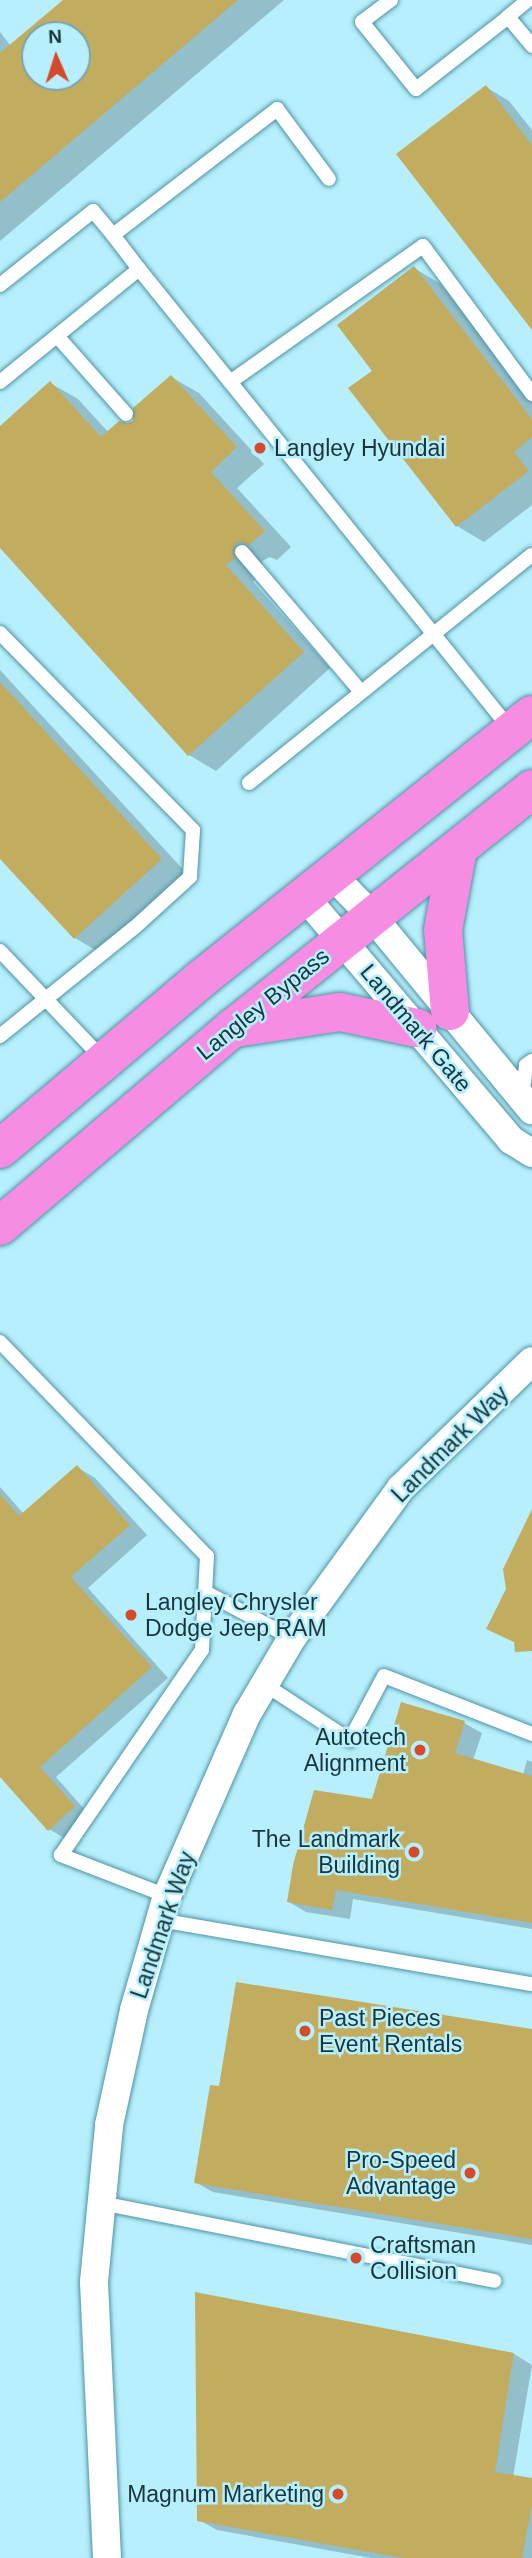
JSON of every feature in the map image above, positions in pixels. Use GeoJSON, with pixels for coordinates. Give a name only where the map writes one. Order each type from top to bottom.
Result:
{"type":"FeatureCollection","features":[{"type":"Feature","properties":{"kind":"highway"},"geometry":{"type":"LineString","coordinates":[[0,1149],[104,1060],[522,723]]}},
{"type":"Feature","properties":{"kind":"highway","name":"Langley Bypass"},"geometry":{"type":"LineString","coordinates":[[0,1226],[233,1028],[371,915],[532,789]]}},
{"type":"Feature","properties":{"kind":"highway"},"geometry":{"type":"LineString","coordinates":[[233,1028],[340,1012],[433,1019],[443,930],[458,849]]}},
{"type":"Feature","properties":{"kind":"street","name":"Landmark Gate"},"geometry":{"type":"LineString","coordinates":[[318,886],[371,915],[433,1019],[511,1140],[532,1153]]}},
{"type":"Feature","properties":{"kind":"street","name":"Landmark Gate"},"geometry":{"type":"LineString","coordinates":[[318,886],[341,940],[529,1101]]}},
{"type":"Feature","properties":{"kind":"street","name":"Landmark Way"},"geometry":{"type":"LineString","coordinates":[[107,2558],[94,2282],[109,2125],[134,2010],[164,1908],[247,1714],[292,1638],[401,1489],[532,1361]]}},
{"type":"Feature","properties":{"kind":"lane"},"geometry":{"type":"LineString","coordinates":[[391,0],[362,22],[416,89],[528,0]]}},
{"type":"Feature","properties":{"kind":"lane"},"geometry":{"type":"LineString","coordinates":[[508,17],[532,46]]}},
{"type":"Feature","properties":{"kind":"lane"},"geometry":{"type":"LineString","coordinates":[[113,235],[277,109],[329,179]]}},
{"type":"Feature","properties":{"kind":"lane"},"geometry":{"type":"LineString","coordinates":[[0,285],[93,211],[434,634],[522,723]]}},
{"type":"Feature","properties":{"kind":"lane"},"geometry":{"type":"LineString","coordinates":[[230,382],[423,246],[532,394]]}},
{"type":"Feature","properties":{"kind":"lane"},"geometry":{"type":"LineString","coordinates":[[0,382],[139,269]]}},
{"type":"Feature","properties":{"kind":"lane"},"geometry":{"type":"LineString","coordinates":[[57,336],[126,414]]}},
{"type":"Feature","properties":{"kind":"lane"},"geometry":{"type":"LineString","coordinates":[[242,552],[361,692]]}},
{"type":"Feature","properties":{"kind":"lane"},"geometry":{"type":"LineString","coordinates":[[249,783],[532,555]]}},
{"type":"Feature","properties":{"kind":"lane"},"geometry":{"type":"LineString","coordinates":[[0,633],[193,830],[190,877],[135,927],[0,1036]]}},
{"type":"Feature","properties":{"kind":"lane"},"geometry":{"type":"LineString","coordinates":[[0,951],[104,1060]]}},
{"type":"Feature","properties":{"kind":"lane"},"geometry":{"type":"LineString","coordinates":[[529,1101],[526,1065],[532,1061]]}},
{"type":"Feature","properties":{"kind":"lane"},"geometry":{"type":"LineString","coordinates":[[0,1342],[207,1556],[202,1650],[61,1855],[164,1908],[532,1984]]}},
{"type":"Feature","properties":{"kind":"lane"},"geometry":{"type":"LineString","coordinates":[[205,1592],[292,1638]]}},
{"type":"Feature","properties":{"kind":"lane"},"geometry":{"type":"LineString","coordinates":[[264,1684],[350,1740],[384,1676],[532,1734]]}},
{"type":"Feature","properties":{"kind":"lane"},"geometry":{"type":"LineString","coordinates":[[101,2203],[494,2281]]}},
{"type":"Feature","properties":{"kind":"building"},"geometry":{"type":"Polygon","coordinates":[[[63,0],[238,0],[0,202],[0,53],[21,35],[21,91],[91,91],[91,21],[38,21],[63,0]]]}},
{"type":"Feature","properties":{"kind":"building"},"geometry":{"type":"Polygon","coordinates":[[[486,85],[532,145],[532,330],[396,154],[486,85]]]}},
{"type":"Feature","properties":{"kind":"building"},"geometry":{"type":"Polygon","coordinates":[[[414,266],[532,419],[532,437],[514,452],[529,471],[456,527],[348,388],[372,371],[337,325],[414,266]]]}},
{"type":"Feature","properties":{"kind":"building"},"geometry":{"type":"Polygon","coordinates":[[[171,375],[237,447],[211,472],[265,531],[249,545],[241,542],[235,545],[235,558],[226,565],[304,652],[188,756],[0,548],[0,426],[50,381],[101,437],[119,421],[133,421],[133,408],[171,375]]]}},
{"type":"Feature","properties":{"kind":"building"},"geometry":{"type":"Polygon","coordinates":[[[0,682],[162,859],[74,939],[0,859],[0,682]]]}},
{"type":"Feature","properties":{"kind":"building"},"geometry":{"type":"Polygon","coordinates":[[[77,1465],[130,1525],[71,1577],[152,1667],[40,1767],[75,1806],[48,1831],[0,1777],[0,1494],[19,1516],[77,1465]]]}},
{"type":"Feature","properties":{"kind":"building"},"geometry":{"type":"Polygon","coordinates":[[[532,1509],[532,1651],[515,1652],[514,1642],[486,1629],[506,1589],[503,1569],[532,1509]]]}},
{"type":"Feature","properties":{"kind":"building","name":"The Landmark Building"},"geometry":{"type":"Polygon","coordinates":[[[401,1702],[465,1721],[455,1753],[532,1776],[532,1923],[336,1890],[332,1910],[287,1902],[293,1865],[314,1790],[372,1799],[401,1702]]]}},
{"type":"Feature","properties":{"kind":"building"},"geometry":{"type":"Polygon","coordinates":[[[236,1982],[532,2029],[532,2239],[194,2183],[210,2085],[219,2086],[236,1982]]]}},
{"type":"Feature","properties":{"kind":"building"},"geometry":{"type":"Polygon","coordinates":[[[195,2292],[514,2353],[495,2472],[532,2478],[532,2505],[522,2558],[403,2558],[197,2521],[195,2292]]]}},
{"type":"Feature","properties":{"kind":"place","name":"Langley Hyundai"},"geometry":{"type":"Point","coordinates":[260,448]}},
{"type":"Feature","properties":{"kind":"place","name":"Langley Chrysler Dodge Jeep RAM"},"geometry":{"type":"Point","coordinates":[131,1615]}},
{"type":"Feature","properties":{"kind":"place","name":"Autotech Alignment"},"geometry":{"type":"Point","coordinates":[420,1750]}},
{"type":"Feature","properties":{"kind":"place","name":"The Landmark Building"},"geometry":{"type":"Point","coordinates":[414,1852]}},
{"type":"Feature","properties":{"kind":"place","name":"Past Pieces Event Rentals"},"geometry":{"type":"Point","coordinates":[305,2031]}},
{"type":"Feature","properties":{"kind":"place","name":"Pro-Speed Advantage"},"geometry":{"type":"Point","coordinates":[470,2173]}},
{"type":"Feature","properties":{"kind":"place","name":"Craftsman Collision"},"geometry":{"type":"Point","coordinates":[356,2258]}},
{"type":"Feature","properties":{"kind":"place","name":"Magnum Marketing"},"geometry":{"type":"Point","coordinates":[338,2494]}}]}
